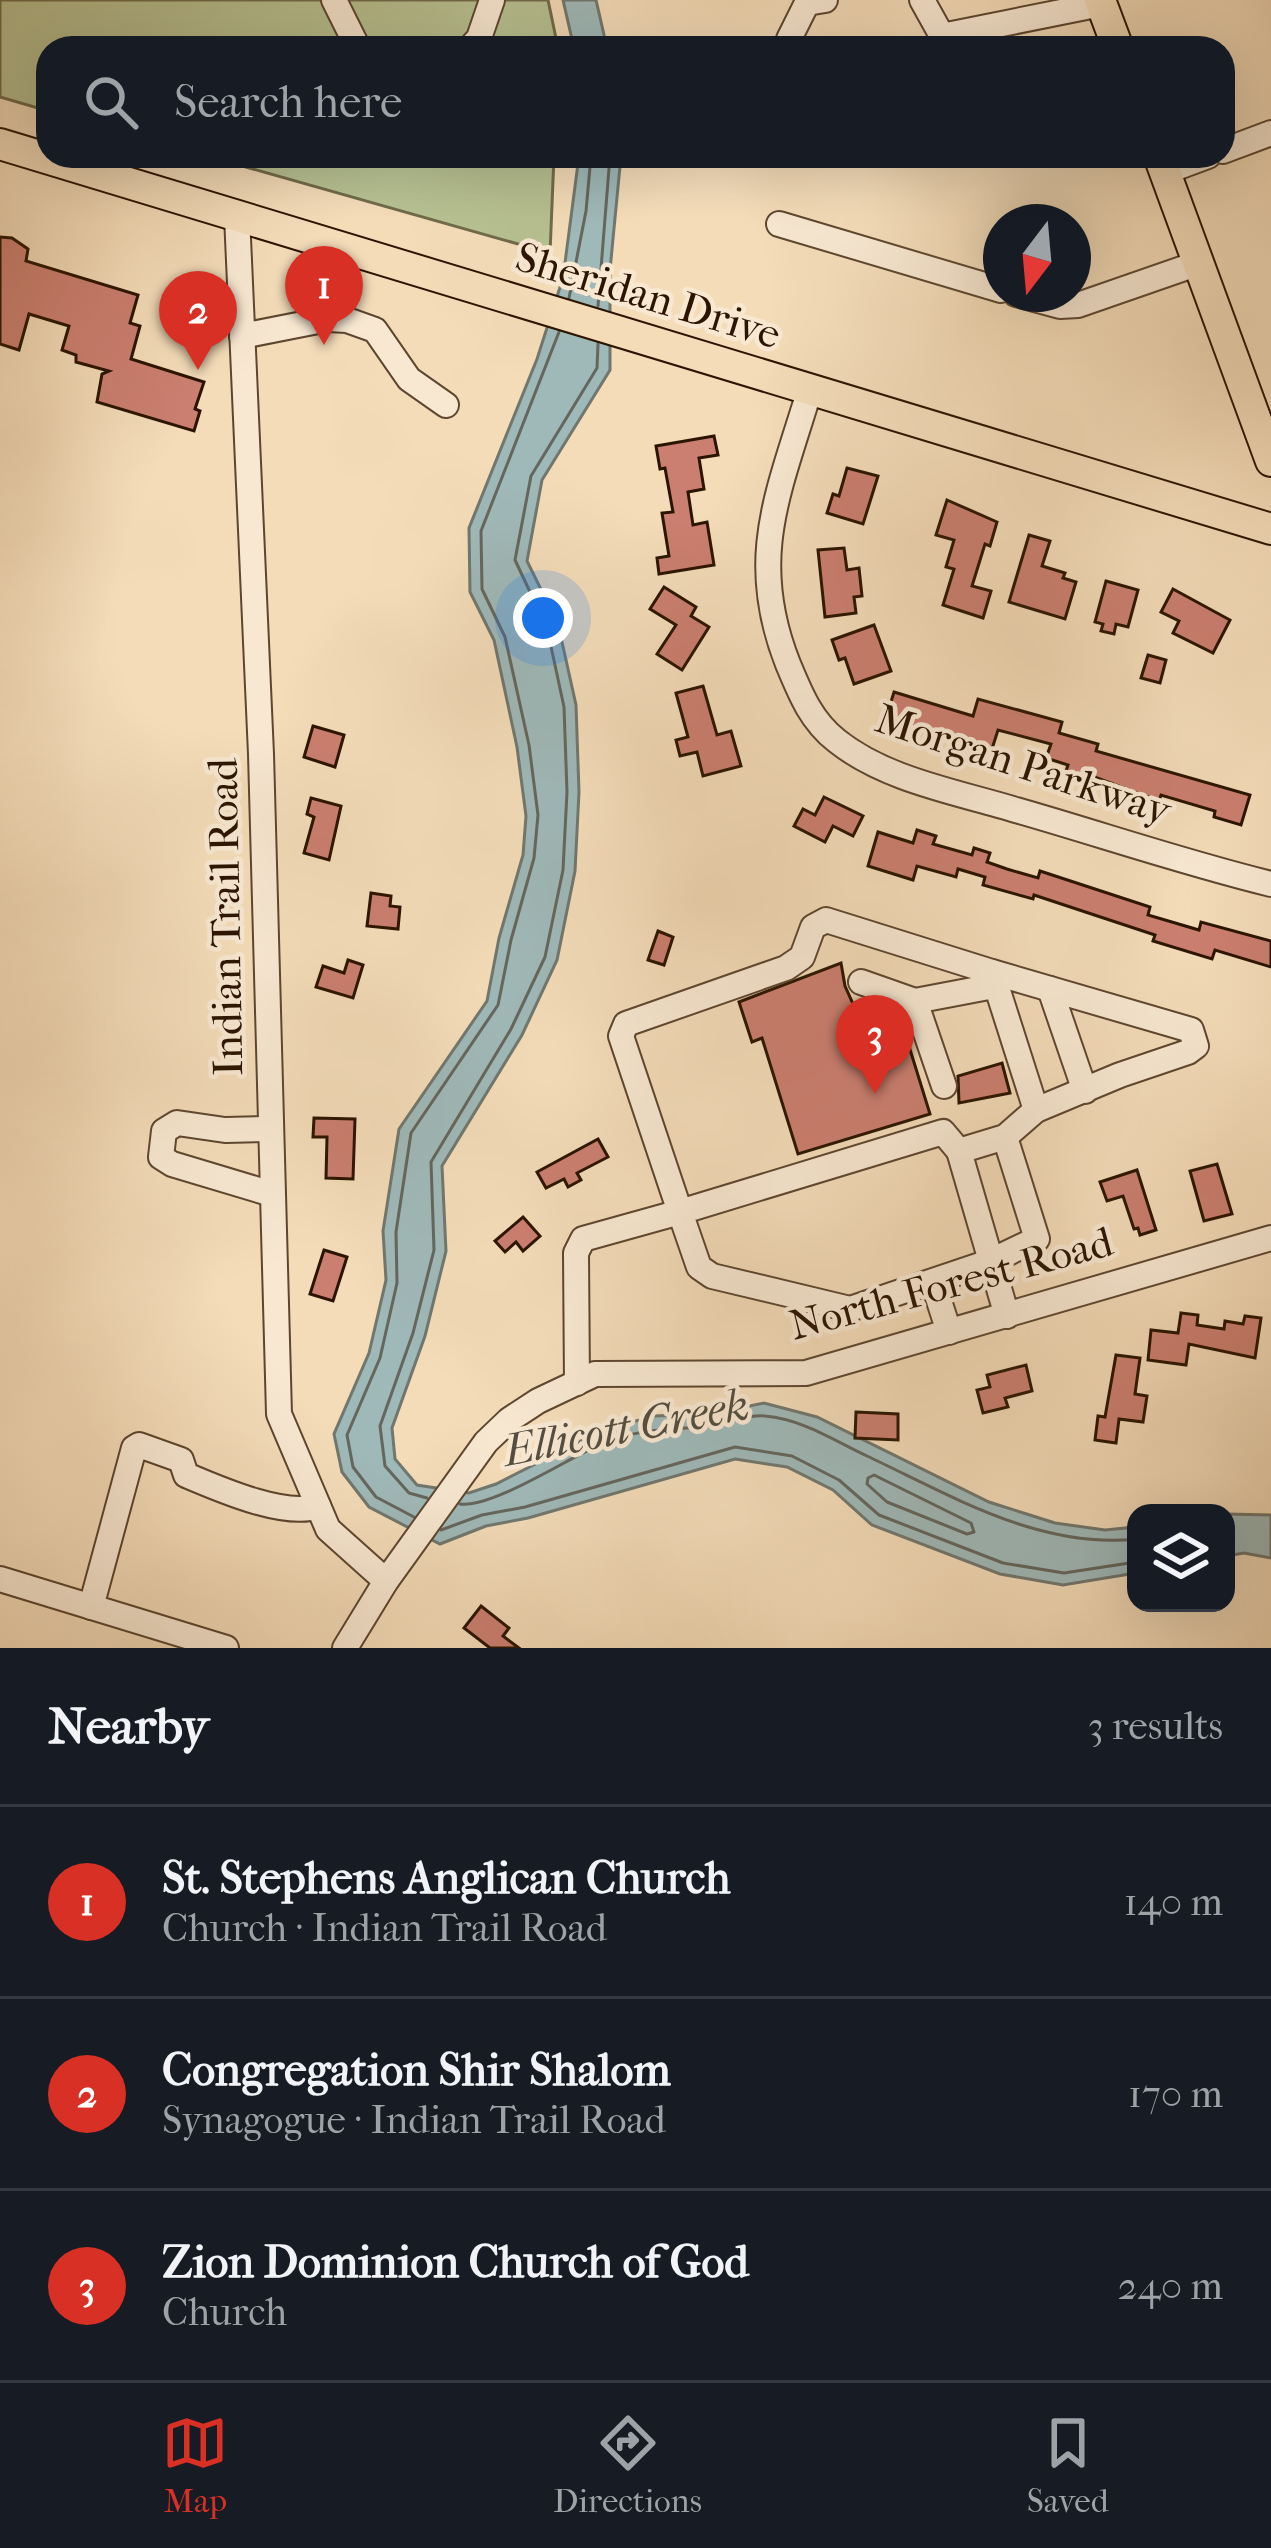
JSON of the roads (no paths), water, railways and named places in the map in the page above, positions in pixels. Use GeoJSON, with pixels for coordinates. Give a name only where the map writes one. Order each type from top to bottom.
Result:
{"type":"FeatureCollection","features":[{"type":"Feature","properties":{"kind":"main road"},"geometry":{"type":"LineString","coordinates":[[1100,2],[1113,36]]}},
{"type":"Feature","properties":{"kind":"main road","name":"Sheridan Drive"},"geometry":{"type":"LineString","coordinates":[[0,144],[36,155]]}},
{"type":"Feature","properties":{"kind":"main road","name":"Sheridan Drive"},"geometry":{"type":"LineString","coordinates":[[79,168],[1271,529]]}},
{"type":"Feature","properties":{"kind":"main road"},"geometry":{"type":"LineString","coordinates":[[1164,168],[1271,461]]}},
{"type":"Feature","properties":{"kind":"street"},"geometry":{"type":"LineString","coordinates":[[334,0],[352,36]]}},
{"type":"Feature","properties":{"kind":"street"},"geometry":{"type":"LineString","coordinates":[[480,36],[491,0]]}},
{"type":"Feature","properties":{"kind":"street"},"geometry":{"type":"LineString","coordinates":[[790,36],[807,3],[825,0]]}},
{"type":"Feature","properties":{"kind":"street"},"geometry":{"type":"LineString","coordinates":[[922,0],[942,36],[1100,2]]}},
{"type":"Feature","properties":{"kind":"street"},"geometry":{"type":"LineString","coordinates":[[1235,146],[1271,133]]}},
{"type":"Feature","properties":{"kind":"street","name":"Indian Trail Road"},"geometry":{"type":"LineString","coordinates":[[237,216],[262,754],[279,1414],[328,1529],[386,1581]]}},
{"type":"Feature","properties":{"kind":"street"},"geometry":{"type":"LineString","coordinates":[[779,224],[983,285]]}},
{"type":"Feature","properties":{"kind":"street"},"geometry":{"type":"LineString","coordinates":[[1091,300],[1199,262]]}},
{"type":"Feature","properties":{"kind":"street"},"geometry":{"type":"LineString","coordinates":[[242,336],[328,319],[347,320],[375,330],[409,379],[446,405]]}},
{"type":"Feature","properties":{"kind":"street","name":"Morgan Parkway"},"geometry":{"type":"LineString","coordinates":[[810,389],[770,525],[766,579],[780,644],[800,693],[821,726],[857,754],[932,785],[1271,884]]}},
{"type":"Feature","properties":{"kind":"street"},"geometry":{"type":"LineString","coordinates":[[577,1383],[576,1253],[583,1240],[680,1212],[951,1141],[1005,1137],[1036,1110],[1196,1046],[1191,1030],[1050,989],[993,979],[826,920],[813,927],[802,957],[786,968],[626,1024],[622,1036],[680,1212],[699,1268],[731,1282],[850,1309],[989,1262],[1037,1239],[1005,1137]]}},
{"type":"Feature","properties":{"kind":"street"},"geometry":{"type":"LineString","coordinates":[[861,982],[915,1001],[993,979]]}},
{"type":"Feature","properties":{"kind":"street"},"geometry":{"type":"LineString","coordinates":[[993,979],[1036,1110]]}},
{"type":"Feature","properties":{"kind":"street"},"geometry":{"type":"LineString","coordinates":[[1050,989],[1085,1091]]}},
{"type":"Feature","properties":{"kind":"street"},"geometry":{"type":"LineString","coordinates":[[915,1001],[953,1114],[951,1141],[1007,1316]]}},
{"type":"Feature","properties":{"kind":"street"},"geometry":{"type":"LineString","coordinates":[[271,1129],[225,1130],[177,1123],[164,1131],[161,1156],[172,1164],[272,1194]]}},
{"type":"Feature","properties":{"kind":"street","name":"North Forest Road"},"geometry":{"type":"LineString","coordinates":[[345,1648],[466,1467],[509,1420],[595,1375],[806,1372],[1271,1238]]}},
{"type":"Feature","properties":{"kind":"street"},"geometry":{"type":"LineString","coordinates":[[933,1282],[949,1332]]}},
{"type":"Feature","properties":{"kind":"street"},"geometry":{"type":"LineString","coordinates":[[91,1607],[134,1448],[140,1445],[182,1460],[186,1475],[232,1492],[294,1509],[319,1506]]}},
{"type":"Feature","properties":{"kind":"street"},"geometry":{"type":"LineString","coordinates":[[0,1579],[226,1648]]}},
{"type":"Feature","properties":{"kind":"water"},"geometry":{"type":"Polygon","coordinates":[[[563,0],[596,0],[604,36],[571,36],[563,0]]]}},
{"type":"Feature","properties":{"kind":"water","name":"Ellicott Creek"},"geometry":{"type":"Polygon","coordinates":[[[577,168],[620,168],[610,270],[610,370],[542,480],[527,561],[558,624],[576,705],[575,871],[557,960],[522,1035],[442,1166],[446,1251],[425,1336],[392,1428],[395,1459],[417,1485],[469,1493],[603,1430],[654,1416],[710,1414],[764,1403],[817,1417],[989,1502],[1055,1523],[1105,1530],[1127,1528],[1127,1574],[1063,1585],[1000,1574],[872,1525],[833,1490],[787,1467],[735,1459],[486,1526],[440,1544],[369,1507],[342,1472],[334,1434],[369,1353],[386,1280],[383,1231],[399,1129],[487,1001],[523,855],[526,816],[517,747],[494,640],[470,592],[469,528],[537,359],[563,278],[577,168]]]}},
{"type":"Feature","properties":{"kind":"water"},"geometry":{"type":"Polygon","coordinates":[[[1235,1514],[1271,1515],[1271,1558],[1235,1554],[1235,1514]]]}},
{"type":"Feature","properties":{"kind":"place","name":"St. Stephens Anglican Church"},"geometry":{"type":"Point","coordinates":[324,345]}},
{"type":"Feature","properties":{"kind":"place","name":"Congregation Shir Shalom"},"geometry":{"type":"Point","coordinates":[198,370]}},
{"type":"Feature","properties":{"kind":"place","name":"Zion Dominion Church of God"},"geometry":{"type":"Point","coordinates":[875,1094]}}]}
